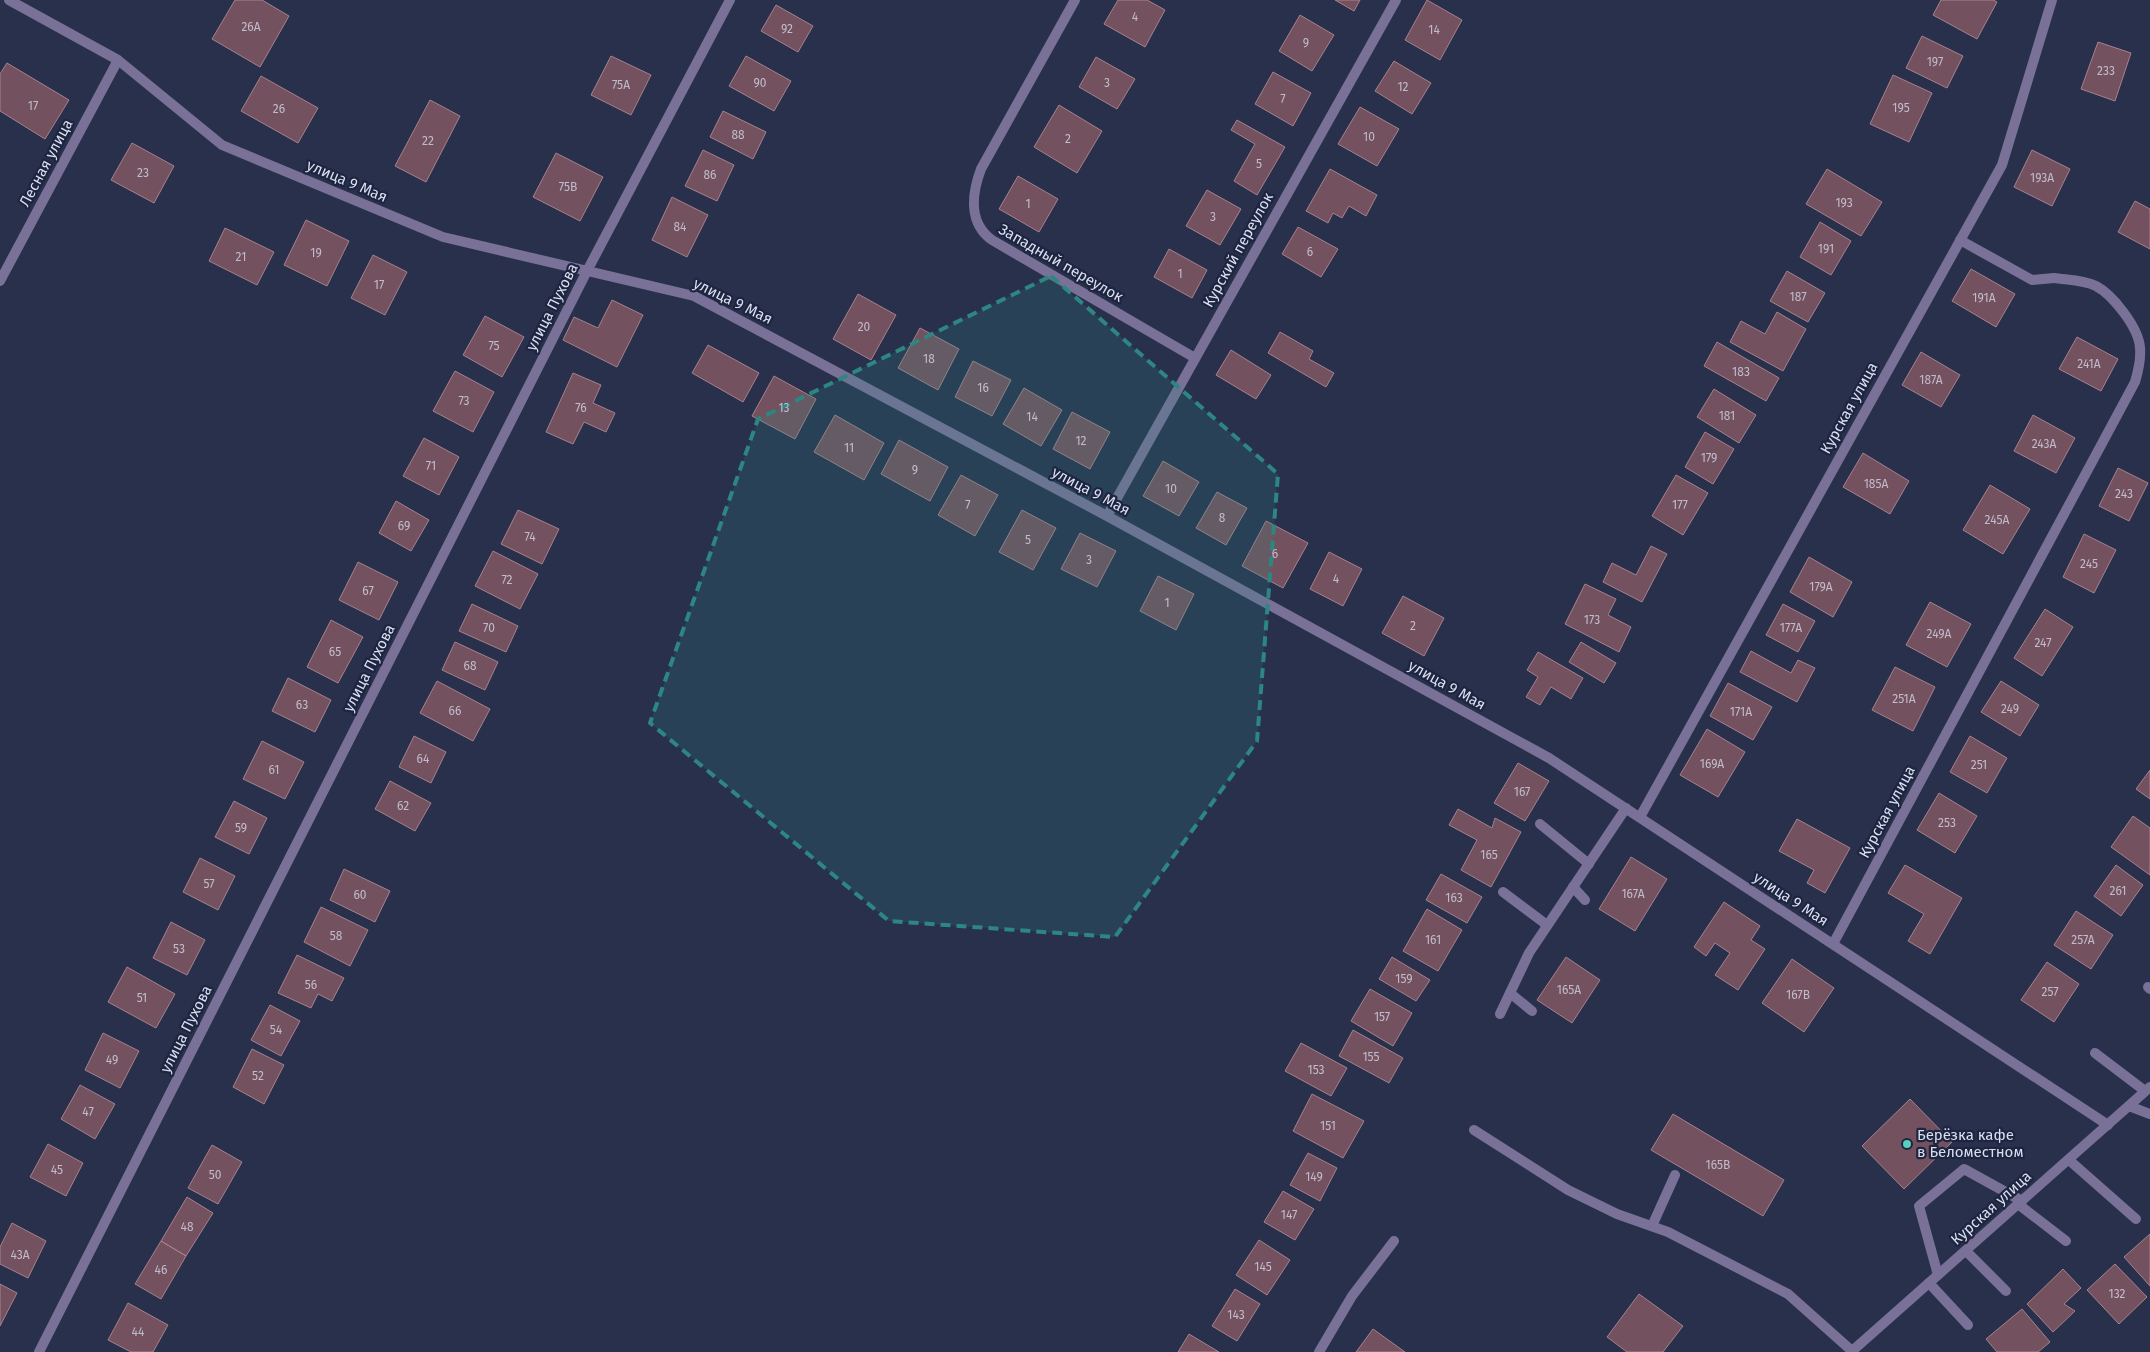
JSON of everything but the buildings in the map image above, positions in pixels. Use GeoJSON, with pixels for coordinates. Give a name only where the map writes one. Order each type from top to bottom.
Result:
{"type":"FeatureCollection","features":[{"type":"Feature","properties":{"kind":"street","name":"улица 9 Мая"},"geometry":{"type":"LineString","coordinates":[[9,0],[118,60],[222,145],[443,237],[694,296],[1107,516],[1549,758],[2108,1125]]}},
{"type":"Feature","properties":{"kind":"street","name":"улица Пухова"},"geometry":{"type":"LineString","coordinates":[[39,1352],[587,271],[730,0]]}},
{"type":"Feature","properties":{"kind":"street","name":"Западный переулок"},"geometry":{"type":"LineString","coordinates":[[1075,0],[981,169],[974,192],[974,208],[977,221],[983,232],[992,240],[1195,358]]}},
{"type":"Feature","properties":{"kind":"street","name":"Курский переулок"},"geometry":{"type":"LineString","coordinates":[[1107,516],[1396,0]]}},
{"type":"Feature","properties":{"kind":"street","name":"Курская улица"},"geometry":{"type":"LineString","coordinates":[[1640,817],[2002,164],[2052,0]]}},
{"type":"Feature","properties":{"kind":"street","name":"Лесная улица"},"geometry":{"type":"LineString","coordinates":[[0,281],[118,60]]}},
{"type":"Feature","properties":{"kind":"street","name":"Курская улица"},"geometry":{"type":"LineString","coordinates":[[1833,944],[2130,391],[2139,370],[2140,347],[2138,338],[2130,322],[2109,296],[2095,286],[2054,278],[2032,280],[1960,240]]}},
{"type":"Feature","properties":{"kind":"street"},"geometry":{"type":"LineString","coordinates":[[1500,1014],[1529,953],[1626,808]]}},
{"type":"Feature","properties":{"kind":"street"},"geometry":{"type":"LineString","coordinates":[[1540,824],[1589,864]]}},
{"type":"Feature","properties":{"kind":"street"},"geometry":{"type":"LineString","coordinates":[[1573,887],[1585,900]]}},
{"type":"Feature","properties":{"kind":"street"},"geometry":{"type":"LineString","coordinates":[[1502,892],[1547,925]]}},
{"type":"Feature","properties":{"kind":"street"},"geometry":{"type":"LineString","coordinates":[[1510,993],[1532,1011]]}},
{"type":"Feature","properties":{"kind":"street"},"geometry":{"type":"LineString","coordinates":[[2095,1053],[2148,1089]]}},
{"type":"Feature","properties":{"kind":"street","name":"Курская улица"},"geometry":{"type":"LineString","coordinates":[[1852,1351],[2148,1089]]}},
{"type":"Feature","properties":{"kind":"street"},"geometry":{"type":"LineString","coordinates":[[2129,1106],[2150,1114]]}},
{"type":"Feature","properties":{"kind":"street"},"geometry":{"type":"LineString","coordinates":[[1474,1130],[1568,1190],[1617,1214],[1677,1236],[1788,1294],[1852,1351]]}},
{"type":"Feature","properties":{"kind":"street"},"geometry":{"type":"LineString","coordinates":[[2068,1160],[2136,1219]]}},
{"type":"Feature","properties":{"kind":"street"},"geometry":{"type":"LineString","coordinates":[[1938,1275],[1920,1206],[1964,1169],[2020,1202],[2066,1241]]}},
{"type":"Feature","properties":{"kind":"street"},"geometry":{"type":"LineString","coordinates":[[1652,1226],[1675,1175]]}},
{"type":"Feature","properties":{"kind":"street"},"geometry":{"type":"LineString","coordinates":[[1318,1352],[1352,1296],[1394,1241]]}},
{"type":"Feature","properties":{"kind":"street"},"geometry":{"type":"LineString","coordinates":[[1966,1251],[2006,1290]]}},
{"type":"Feature","properties":{"kind":"street"},"geometry":{"type":"LineString","coordinates":[[1929,1283],[1968,1325]]}},
{"type":"Feature","properties":{"kind":"highlighted area"},"geometry":{"type":"Polygon","coordinates":[[[1051,276],[1278,474],[1257,741],[1115,937],[889,921],[650,723],[758,419],[1051,276]]]}},
{"type":"Feature","properties":{"kind":"place","name":"Берёзка кафе в Беломестном"},"geometry":{"type":"Point","coordinates":[1907,1144]}}]}
